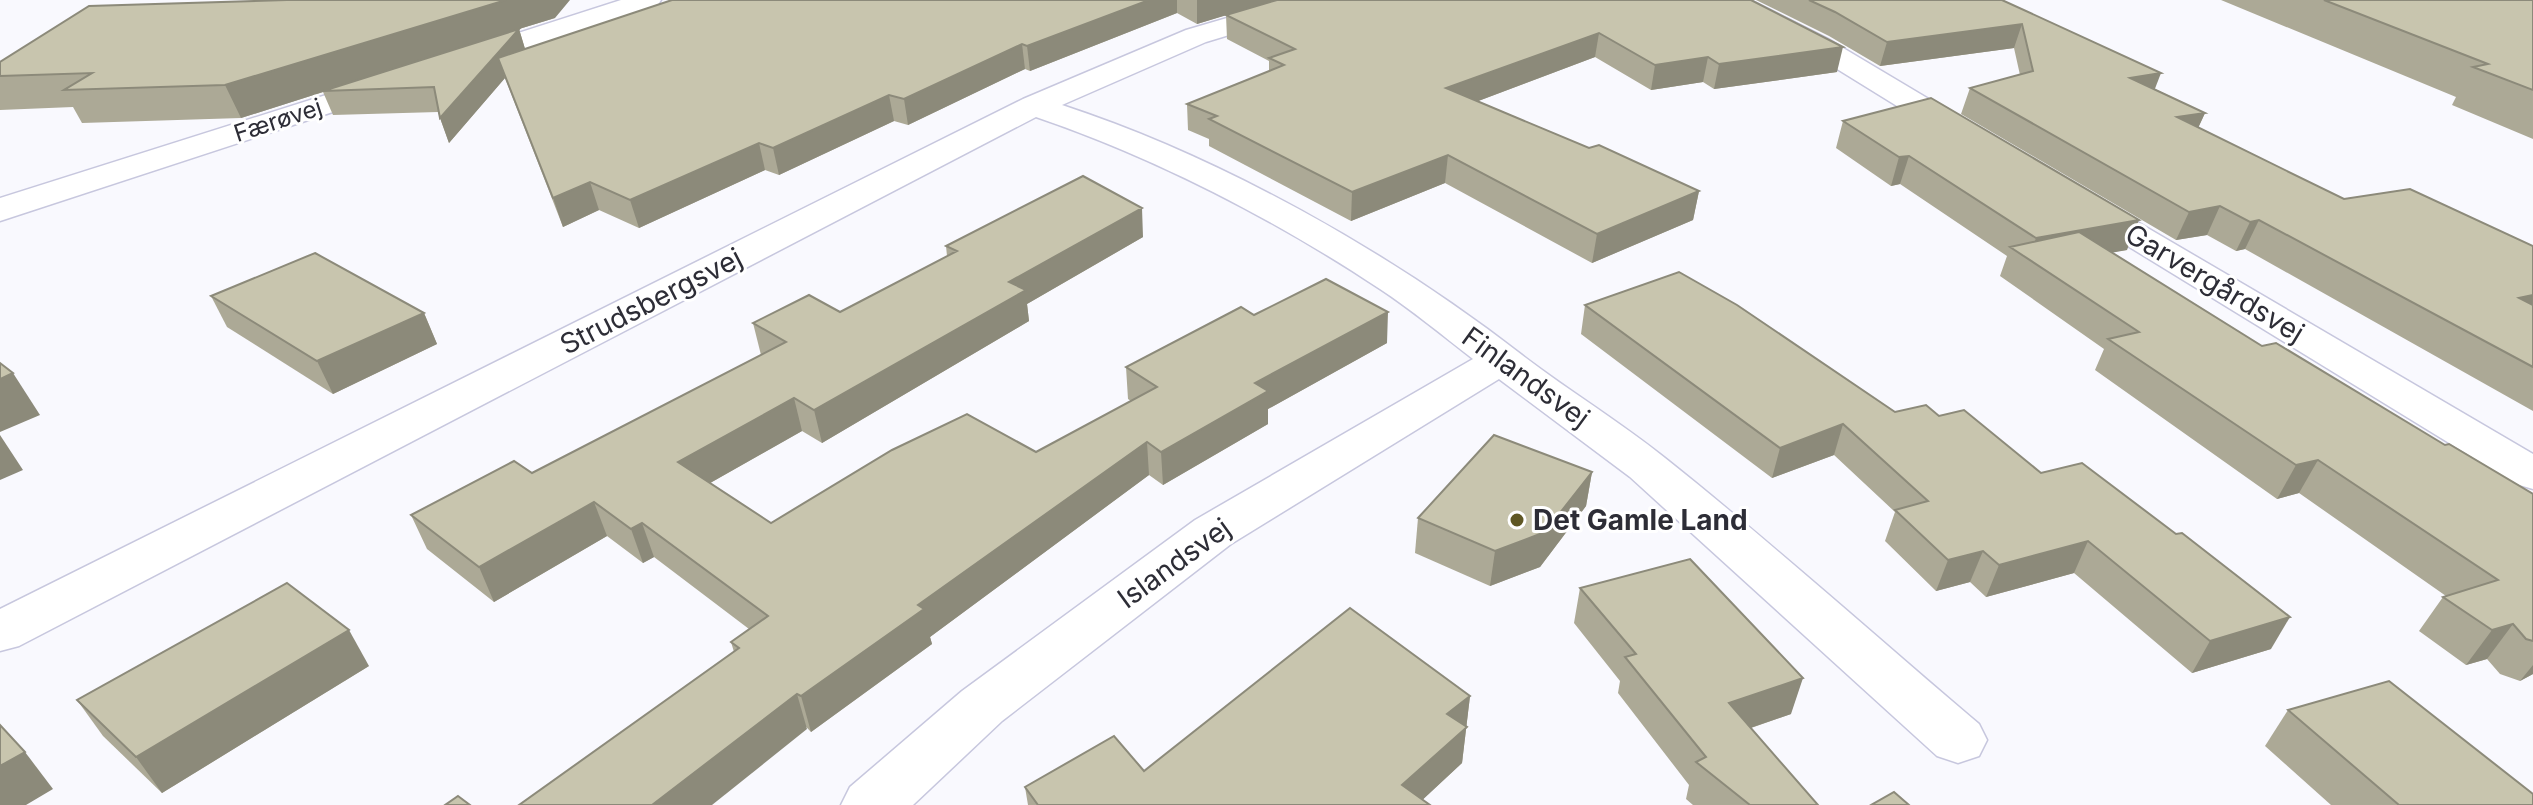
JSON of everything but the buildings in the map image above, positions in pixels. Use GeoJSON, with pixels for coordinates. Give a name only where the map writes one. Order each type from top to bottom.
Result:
{"type":"FeatureCollection","features":[{"type":"Feature","properties":{"kind":"street","name":"Færøvej"},"geometry":{"type":"LineString","coordinates":[[0,210],[648,0]]}},
{"type":"Feature","properties":{"kind":"street","name":"Strudsbergsvej"},"geometry":{"type":"LineString","coordinates":[[0,632],[1034,106],[1196,36],[1316,0]]}},
{"type":"Feature","properties":{"kind":"street"},"geometry":{"type":"LineString","coordinates":[[1729,0],[1818,45],[1993,150]]}},
{"type":"Feature","properties":{"kind":"street","name":"Finlandsvej"},"geometry":{"type":"LineString","coordinates":[[1034,106],[1103,129],[1261,204],[1394,281],[1647,467],[1958,740]]}},
{"type":"Feature","properties":{"kind":"street","name":"Garvergårdsvej"},"geometry":{"type":"LineString","coordinates":[[2047,183],[2533,474]]}},
{"type":"Feature","properties":{"kind":"street","name":"Islandsvej"},"geometry":{"type":"LineString","coordinates":[[872,805],[982,706],[1213,532],[1502,359]]}},
{"type":"Feature","properties":{"kind":"place","name":"Det Gamle Land"},"geometry":{"type":"Point","coordinates":[1517,520]}}]}
